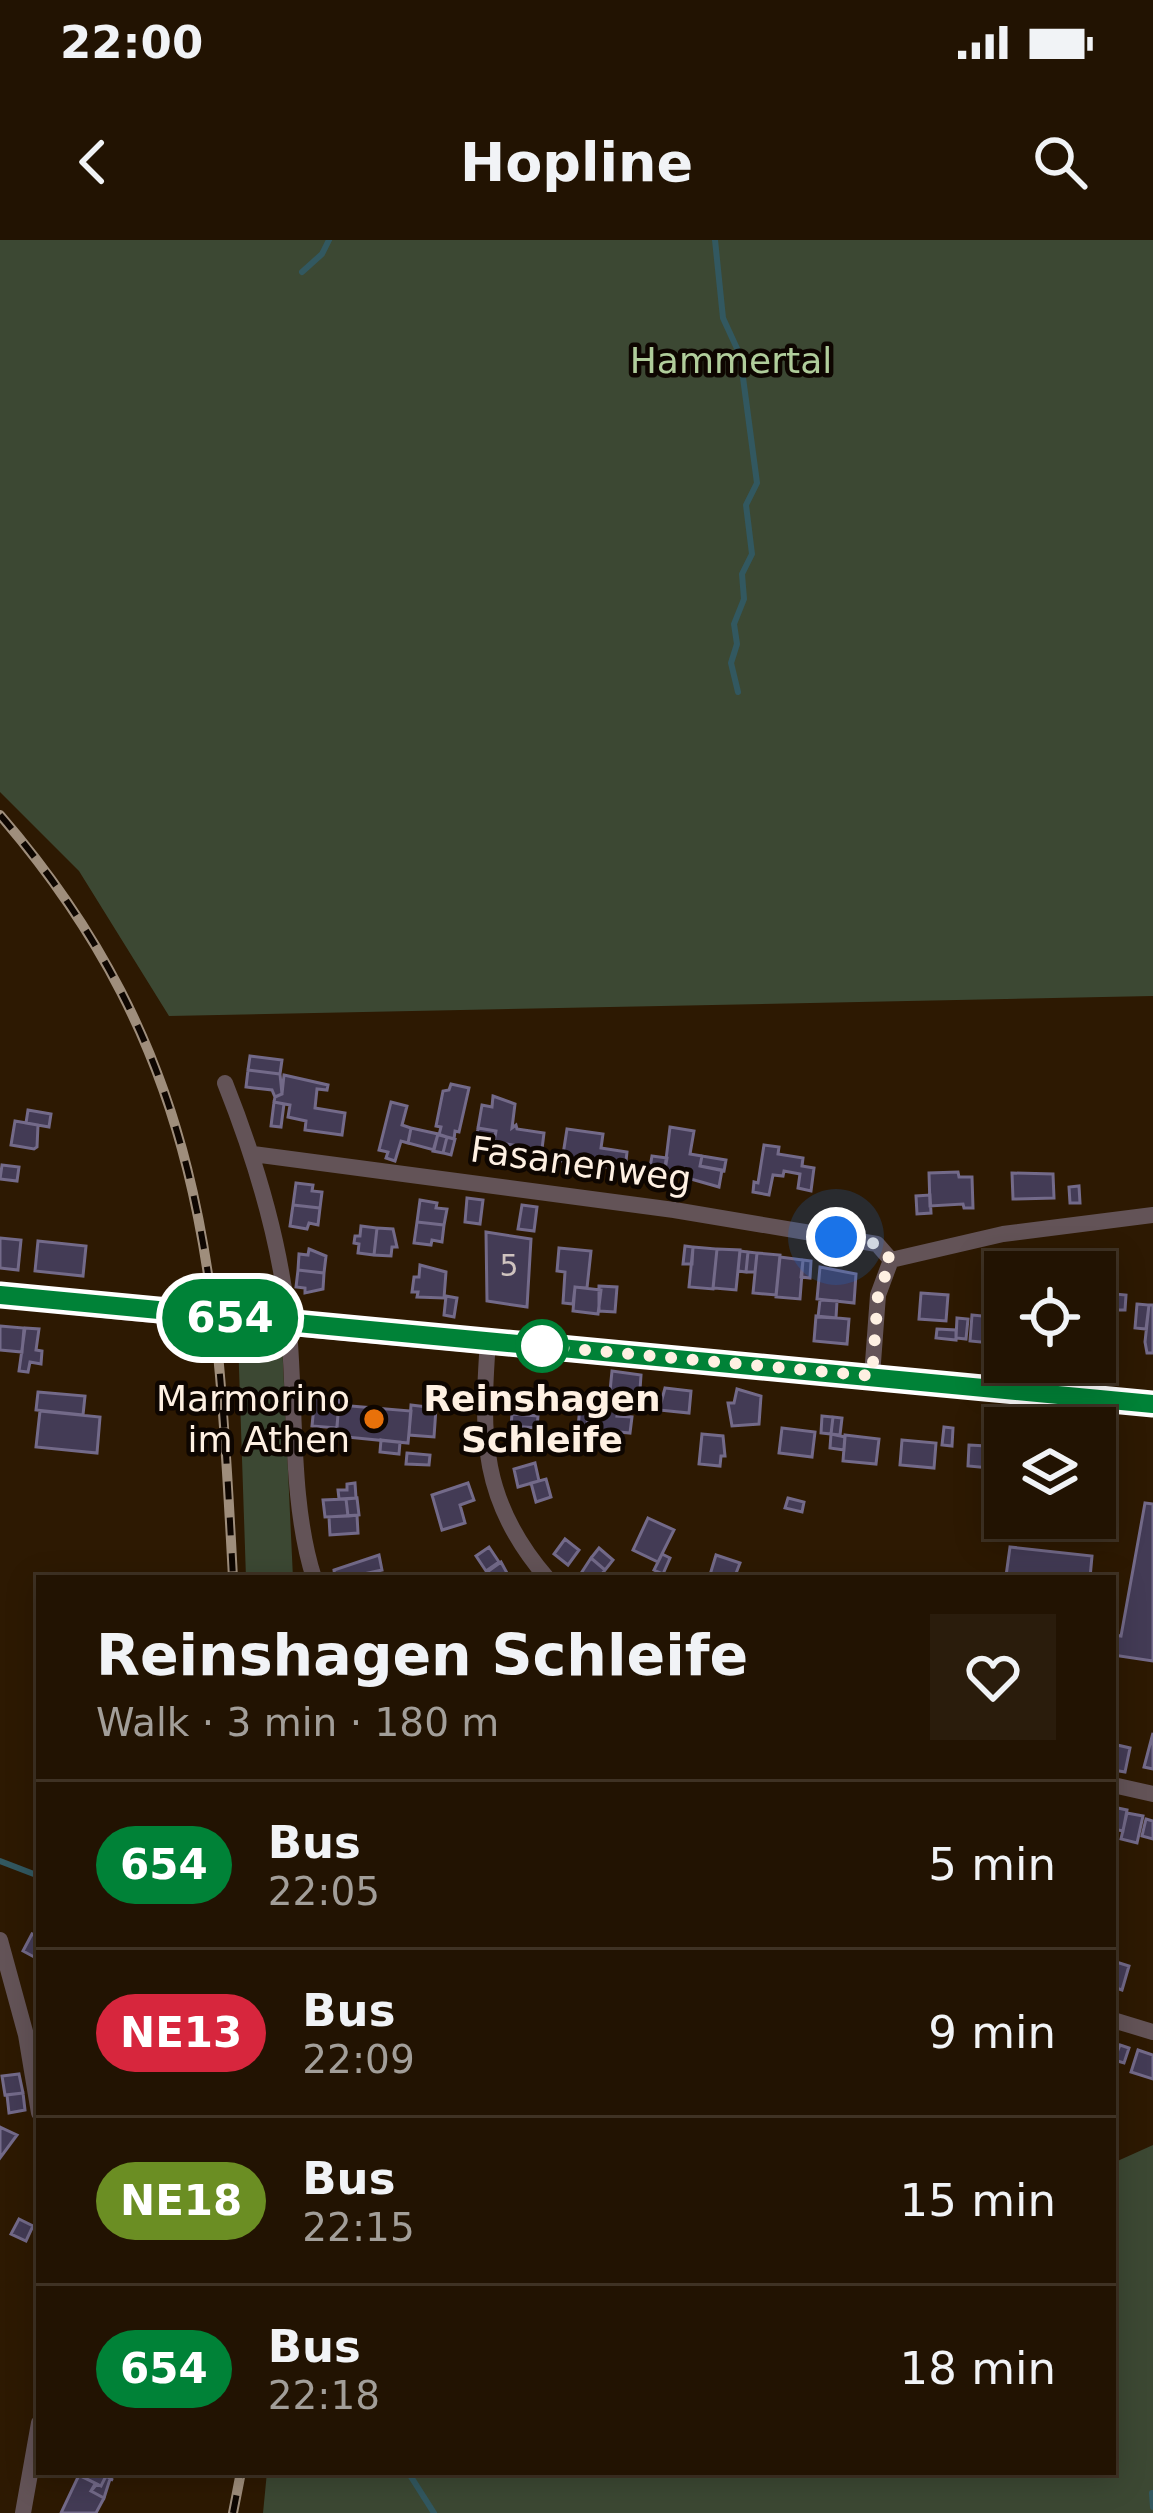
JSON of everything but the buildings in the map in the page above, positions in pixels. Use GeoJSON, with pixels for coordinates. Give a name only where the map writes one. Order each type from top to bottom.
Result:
{"type":"FeatureCollection","features":[{"type":"Feature","properties":{"kind":"main road"},"geometry":{"type":"LineString","coordinates":[[0,1295],[1153,1404]]}},
{"type":"Feature","properties":{"kind":"street"},"geometry":{"type":"LineString","coordinates":[[225,1083],[253,1154],[286,1324],[302,1510],[313,1575]]}},
{"type":"Feature","properties":{"kind":"street","name":"Fasanenweg"},"geometry":{"type":"LineString","coordinates":[[253,1154],[674,1210],[877,1244],[891,1260]]}},
{"type":"Feature","properties":{"kind":"street"},"geometry":{"type":"LineString","coordinates":[[872,1376],[878,1295],[891,1260],[1003,1234],[1153,1215]]}},
{"type":"Feature","properties":{"kind":"street"},"geometry":{"type":"LineString","coordinates":[[488,1341],[483,1423],[490,1474],[509,1527],[545,1575]]}},
{"type":"Feature","properties":{"kind":"street"},"geometry":{"type":"LineString","coordinates":[[1116,1786],[1153,1794]]}},
{"type":"Feature","properties":{"kind":"street"},"geometry":{"type":"LineString","coordinates":[[0,1940],[26,2035],[36,2095]]}},
{"type":"Feature","properties":{"kind":"street"},"geometry":{"type":"LineString","coordinates":[[1116,2021],[1153,2032]]}},
{"type":"Feature","properties":{"kind":"street"},"geometry":{"type":"LineString","coordinates":[[23,2513],[36,2439]]}},
{"type":"Feature","properties":{"kind":"green space","name":"Hammertal"},"geometry":{"type":"Polygon","coordinates":[[[0,240],[1153,240],[1153,996],[169,1016],[79,871],[0,792],[0,240]]]}},
{"type":"Feature","properties":{"kind":"green space"},"geometry":{"type":"Polygon","coordinates":[[[238,1339],[282,1342],[293,1575],[246,1575],[238,1339]]]}},
{"type":"Feature","properties":{"kind":"green space"},"geometry":{"type":"Polygon","coordinates":[[[1153,2145],[1153,2513],[263,2513],[267,2475],[1116,2475],[1116,2162],[1153,2145]]]}},
{"type":"Feature","properties":{"kind":"waterway"},"geometry":{"type":"LineString","coordinates":[[302,272],[322,254],[329,240]]}},
{"type":"Feature","properties":{"kind":"waterway"},"geometry":{"type":"LineString","coordinates":[[715,240],[723,318],[740,355],[757,483],[746,505],[752,554],[742,574],[744,599],[734,624],[737,644],[731,663],[738,692]]}},
{"type":"Feature","properties":{"kind":"waterway"},"geometry":{"type":"LineString","coordinates":[[0,1861],[36,1875]]}},
{"type":"Feature","properties":{"kind":"waterway"},"geometry":{"type":"LineString","coordinates":[[410,2475],[434,2513]]}},
{"type":"Feature","properties":{"kind":"waterway"},"geometry":{"type":"LineString","coordinates":[[1152,2493],[1153,2507]]}},
{"type":"Feature","properties":{"kind":"railway"},"geometry":{"type":"LineString","coordinates":[[0,815],[69,905],[122,994],[161,1083],[188,1174],[207,1268],[219,1366],[233,1575]]}},
{"type":"Feature","properties":{"kind":"railway"},"geometry":{"type":"LineString","coordinates":[[233,2513],[240,2475]]}},
{"type":"Feature","properties":{"kind":"bus line","name":"654"},"geometry":{"type":"LineString","coordinates":[[0,1295],[1153,1404]]}},
{"type":"Feature","properties":{"kind":"place","name":"Reinshagen Schleife"},"geometry":{"type":"Point","coordinates":[542,1346]}},
{"type":"Feature","properties":{"kind":"place","name":"Marmorino im Athen"},"geometry":{"type":"Point","coordinates":[374,1419]}},
{"type":"Feature","properties":{"kind":"route"},"geometry":{"type":"LineString","coordinates":[[542,1346],[872,1376],[878,1295],[891,1260],[877,1244],[836,1237]]}}]}
